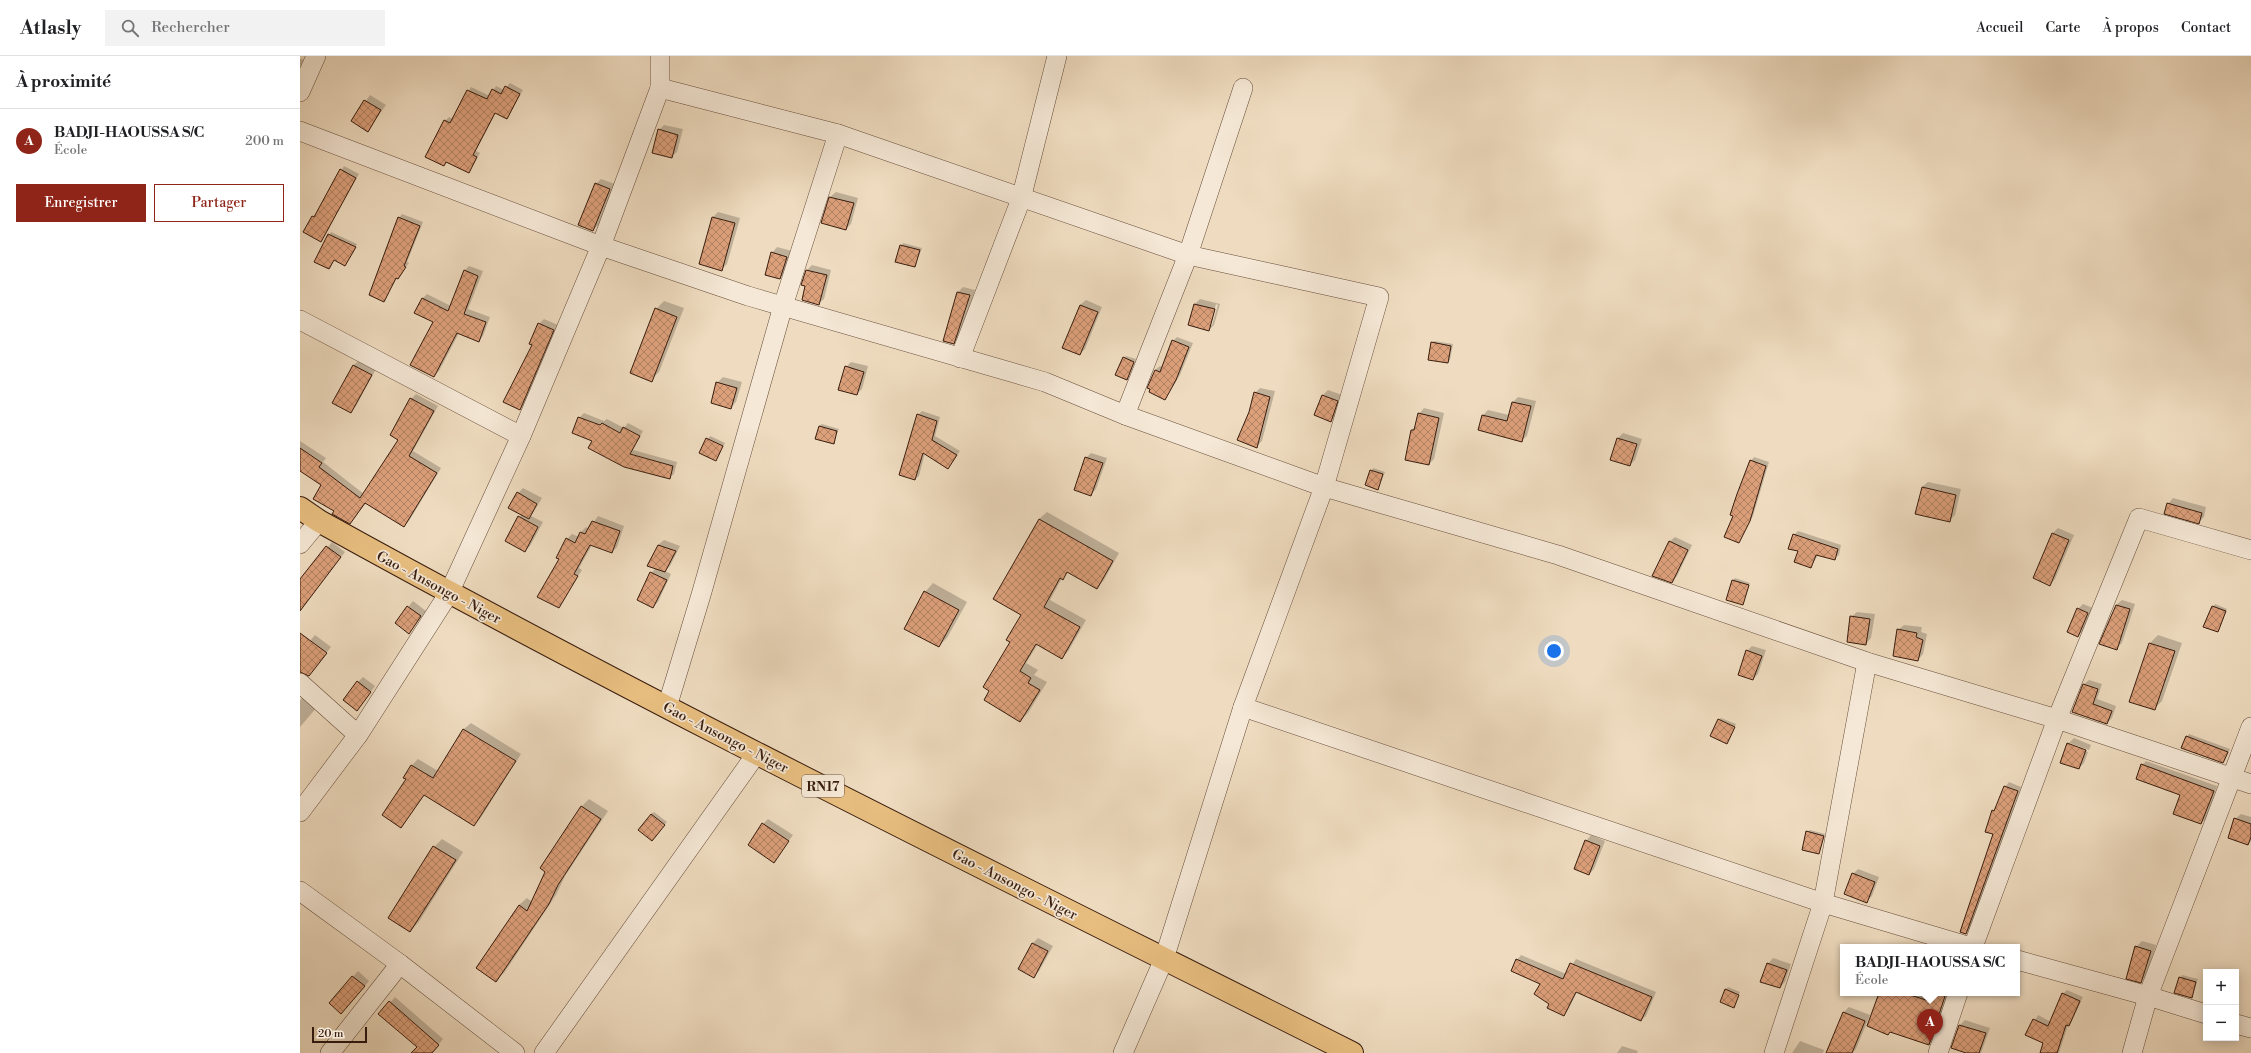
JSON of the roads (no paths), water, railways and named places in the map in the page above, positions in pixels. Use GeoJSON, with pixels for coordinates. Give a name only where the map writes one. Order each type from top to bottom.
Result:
{"type":"FeatureCollection","features":[{"type":"Feature","properties":{"kind":"main road","name":"Gao - Ansongo - Niger"},"geometry":{"type":"LineString","coordinates":[[300,508],[319,521],[449,593],[667,708],[1352,1053]]}},
{"type":"Feature","properties":{"kind":"street"},"geometry":{"type":"LineString","coordinates":[[300,92],[316,56]]}},
{"type":"Feature","properties":{"kind":"street"},"geometry":{"type":"LineString","coordinates":[[300,812],[358,736],[449,593],[521,436],[601,246],[660,88],[660,56]]}},
{"type":"Feature","properties":{"kind":"street"},"geometry":{"type":"LineString","coordinates":[[960,358],[1021,199],[1057,56]]}},
{"type":"Feature","properties":{"kind":"street"},"geometry":{"type":"LineString","coordinates":[[660,88],[838,134],[1021,199],[1188,255],[1379,297],[1324,488],[1243,707],[1164,959],[1123,1053]]}},
{"type":"Feature","properties":{"kind":"street"},"geometry":{"type":"LineString","coordinates":[[1125,415],[1188,255],[1243,88]]}},
{"type":"Feature","properties":{"kind":"street"},"geometry":{"type":"LineString","coordinates":[[300,131],[601,246],[783,306],[1044,382],[1125,415],[1324,488],[1558,555],[1868,662],[2057,719],[2251,784]]}},
{"type":"Feature","properties":{"kind":"street"},"geometry":{"type":"LineString","coordinates":[[667,708],[783,306],[838,134]]}},
{"type":"Feature","properties":{"kind":"street"},"geometry":{"type":"LineString","coordinates":[[300,320],[521,436]]}},
{"type":"Feature","properties":{"kind":"street"},"geometry":{"type":"LineString","coordinates":[[1973,944],[2057,719],[2139,518],[2251,550]]}},
{"type":"Feature","properties":{"kind":"street"},"geometry":{"type":"LineString","coordinates":[[300,544],[319,521]]}},
{"type":"Feature","properties":{"kind":"street"},"geometry":{"type":"LineString","coordinates":[[1774,1053],[1823,902],[1868,662]]}},
{"type":"Feature","properties":{"kind":"street"},"geometry":{"type":"LineString","coordinates":[[300,683],[358,736]]}},
{"type":"Feature","properties":{"kind":"street"},"geometry":{"type":"LineString","coordinates":[[1243,707],[1823,902],[1962,944]]}},
{"type":"Feature","properties":{"kind":"street"},"geometry":{"type":"LineString","coordinates":[[2132,1053],[2148,996],[2230,778],[2251,727]]}},
{"type":"Feature","properties":{"kind":"street"},"geometry":{"type":"LineString","coordinates":[[544,1053],[757,753]]}},
{"type":"Feature","properties":{"kind":"street"},"geometry":{"type":"LineString","coordinates":[[300,891],[400,964],[515,1053]]}},
{"type":"Feature","properties":{"kind":"street"},"geometry":{"type":"LineString","coordinates":[[2020,961],[2148,996],[2203,1013]]}},
{"type":"Feature","properties":{"kind":"street"},"geometry":{"type":"LineString","coordinates":[[330,1053],[400,964]]}},
{"type":"Feature","properties":{"kind":"street"},"geometry":{"type":"LineString","coordinates":[[1938,1053],[1957,996]]}},
{"type":"Feature","properties":{"kind":"street"},"geometry":{"type":"LineString","coordinates":[[2239,1025],[2251,1028]]}},
{"type":"Feature","properties":{"kind":"place","name":"BADJI-HAOUSSA S/C"},"geometry":{"type":"Point","coordinates":[1930,1042]}}]}
